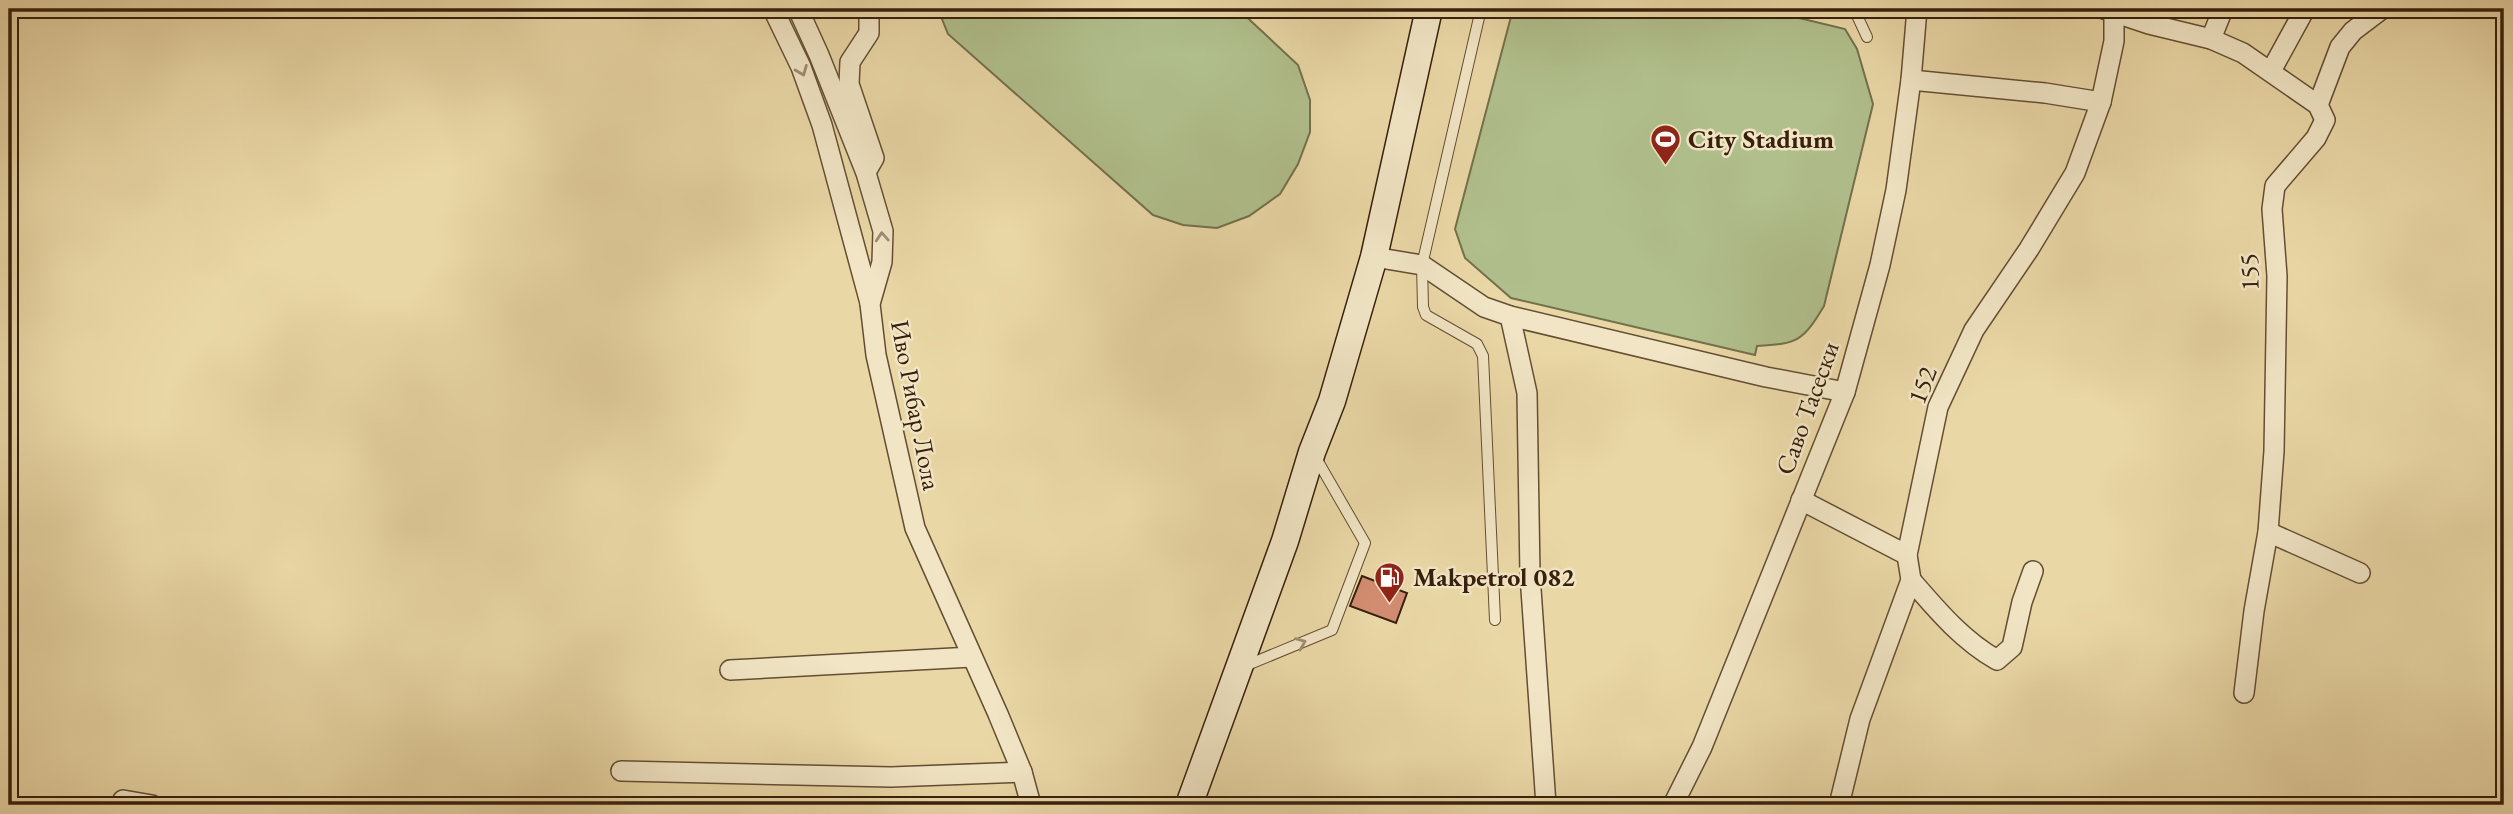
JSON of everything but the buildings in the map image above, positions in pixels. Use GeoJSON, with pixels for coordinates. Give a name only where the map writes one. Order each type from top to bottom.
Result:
{"type":"FeatureCollection","features":[{"type":"Feature","properties":{"kind":"main road"},"geometry":{"type":"LineString","coordinates":[[1189,805],[1332,401],[1374,257],[1429,9]]}},
{"type":"Feature","properties":{"kind":"street"},"geometry":{"type":"LineString","coordinates":[[773,9],[801,67],[822,125],[870,304]]}},
{"type":"Feature","properties":{"kind":"street","name":"Иво Рибар Лола"},"geometry":{"type":"LineString","coordinates":[[798,9],[866,173],[883,231],[882,262],[870,304],[876,355],[915,528],[1022,772],[1031,805]]}},
{"type":"Feature","properties":{"kind":"street"},"geometry":{"type":"LineString","coordinates":[[866,173],[874,159],[849,84],[850,62],[869,33],[869,9]]}},
{"type":"Feature","properties":{"kind":"street","name":"Саво Тасески"},"geometry":{"type":"LineString","coordinates":[[1673,805],[1702,747],[1845,391],[1883,253],[1896,190],[1911,80],[1917,9]]}},
{"type":"Feature","properties":{"kind":"street"},"geometry":{"type":"LineString","coordinates":[[2211,39],[2223,9]]}},
{"type":"Feature","properties":{"kind":"street"},"geometry":{"type":"LineString","coordinates":[[2271,71],[2305,9]]}},
{"type":"Feature","properties":{"kind":"street"},"geometry":{"type":"LineString","coordinates":[[2110,10],[2149,24],[2211,39],[2243,52],[2318,104],[2340,47],[2353,31],[2382,9]]}},
{"type":"Feature","properties":{"kind":"street","name":"152"},"geometry":{"type":"LineString","coordinates":[[1839,805],[1860,719],[1911,580],[1907,555],[1938,407],[1974,330],[2029,249],[2075,173],[2101,102],[2114,41],[2110,10]]}},
{"type":"Feature","properties":{"kind":"street"},"geometry":{"type":"LineString","coordinates":[[1911,80],[2045,93],[2101,102]]}},
{"type":"Feature","properties":{"kind":"street","name":"155"},"geometry":{"type":"LineString","coordinates":[[2244,693],[2254,611],[2268,532],[2274,451],[2277,276],[2272,209],[2276,186],[2316,138],[2325,120],[2318,104]]}},
{"type":"Feature","properties":{"kind":"street"},"geometry":{"type":"LineString","coordinates":[[1374,257],[1422,265],[1484,307],[1510,316],[1766,377],[1845,391]]}},
{"type":"Feature","properties":{"kind":"street"},"geometry":{"type":"LineString","coordinates":[[1510,316],[1527,393],[1530,575],[1546,805]]}},
{"type":"Feature","properties":{"kind":"street"},"geometry":{"type":"LineString","coordinates":[[1801,500],[1907,555]]}},
{"type":"Feature","properties":{"kind":"street"},"geometry":{"type":"LineString","coordinates":[[2268,532],[2360,573]]}},
{"type":"Feature","properties":{"kind":"street"},"geometry":{"type":"LineString","coordinates":[[1911,580],[1955,629],[1979,650],[1997,660],[2012,647],[2022,602],[2033,571]]}},
{"type":"Feature","properties":{"kind":"street"},"geometry":{"type":"LineString","coordinates":[[730,670],[972,657]]}},
{"type":"Feature","properties":{"kind":"street"},"geometry":{"type":"LineString","coordinates":[[621,771],[891,777],[1022,772]]}},
{"type":"Feature","properties":{"kind":"street"},"geometry":{"type":"LineString","coordinates":[[123,800],[152,805]]}},
{"type":"Feature","properties":{"kind":"lane"},"geometry":{"type":"LineString","coordinates":[[1482,9],[1422,265],[1423,307],[1426,315],[1477,344],[1483,356],[1495,621]]}},
{"type":"Feature","properties":{"kind":"lane"},"geometry":{"type":"LineString","coordinates":[[1854,9],[1867,37]]}},
{"type":"Feature","properties":{"kind":"lane"},"geometry":{"type":"LineString","coordinates":[[1238,668],[1332,631],[1365,543],[1312,452]]}},
{"type":"Feature","properties":{"kind":"green space"},"geometry":{"type":"Polygon","coordinates":[[[938,9],[1238,9],[1298,65],[1310,100],[1310,132],[1298,164],[1280,194],[1249,216],[1217,228],[1183,225],[1153,215],[948,34],[938,9]]]}},
{"type":"Feature","properties":{"kind":"green space","name":"City Stadium"},"geometry":{"type":"Polygon","coordinates":[[[1513,9],[1762,9],[1845,29],[1857,49],[1873,104],[1824,306],[1804,334],[1791,342],[1757,346],[1755,355],[1511,298],[1465,258],[1455,229],[1513,9]]]}},
{"type":"Feature","properties":{"kind":"place","name":"City Stadium"},"geometry":{"type":"Point","coordinates":[1665,166]}},
{"type":"Feature","properties":{"kind":"place","name":"Makpetrol 082"},"geometry":{"type":"Point","coordinates":[1390,604]}}]}
